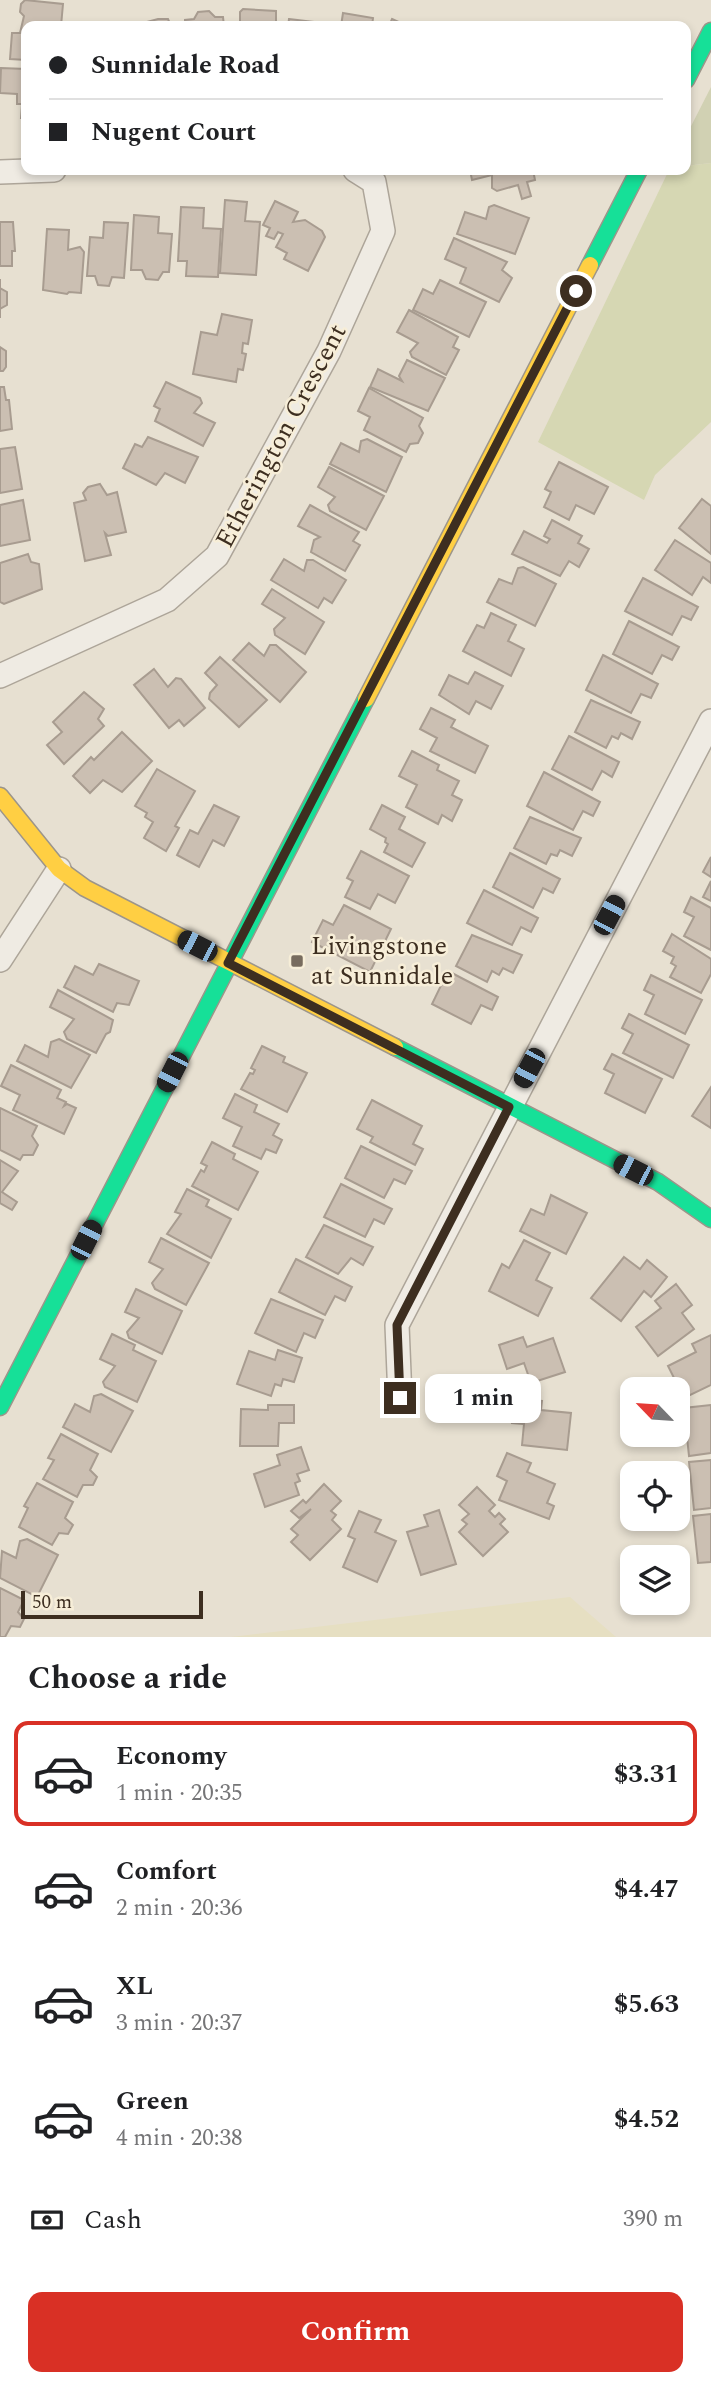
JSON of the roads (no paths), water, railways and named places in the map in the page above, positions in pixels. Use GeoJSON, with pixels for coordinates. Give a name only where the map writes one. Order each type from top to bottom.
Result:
{"type":"FeatureCollection","features":[{"type":"Feature","properties":{"kind":"main road"},"geometry":{"type":"LineString","coordinates":[[691,69],[711,31]]}},
{"type":"Feature","properties":{"kind":"main road"},"geometry":{"type":"LineString","coordinates":[[0,1407],[636,175]]}},
{"type":"Feature","properties":{"kind":"main road"},"geometry":{"type":"LineString","coordinates":[[0,796],[60,869],[85,888],[658,1182],[711,1219]]}},
{"type":"Feature","properties":{"kind":"street"},"geometry":{"type":"LineString","coordinates":[[0,172],[21,171]]}},
{"type":"Feature","properties":{"kind":"street","name":"Etherington Crescent"},"geometry":{"type":"LineString","coordinates":[[0,676],[167,600],[217,556],[329,351],[383,232],[374,183],[362,175]]}},
{"type":"Feature","properties":{"kind":"street"},"geometry":{"type":"LineString","coordinates":[[400,1398],[397,1325],[711,721]]}},
{"type":"Feature","properties":{"kind":"street"},"geometry":{"type":"LineString","coordinates":[[0,960],[60,869]]}},
{"type":"Feature","properties":{"kind":"place","name":"Livingstone at Sunnidale"},"geometry":{"type":"Point","coordinates":[297,961]}}]}
